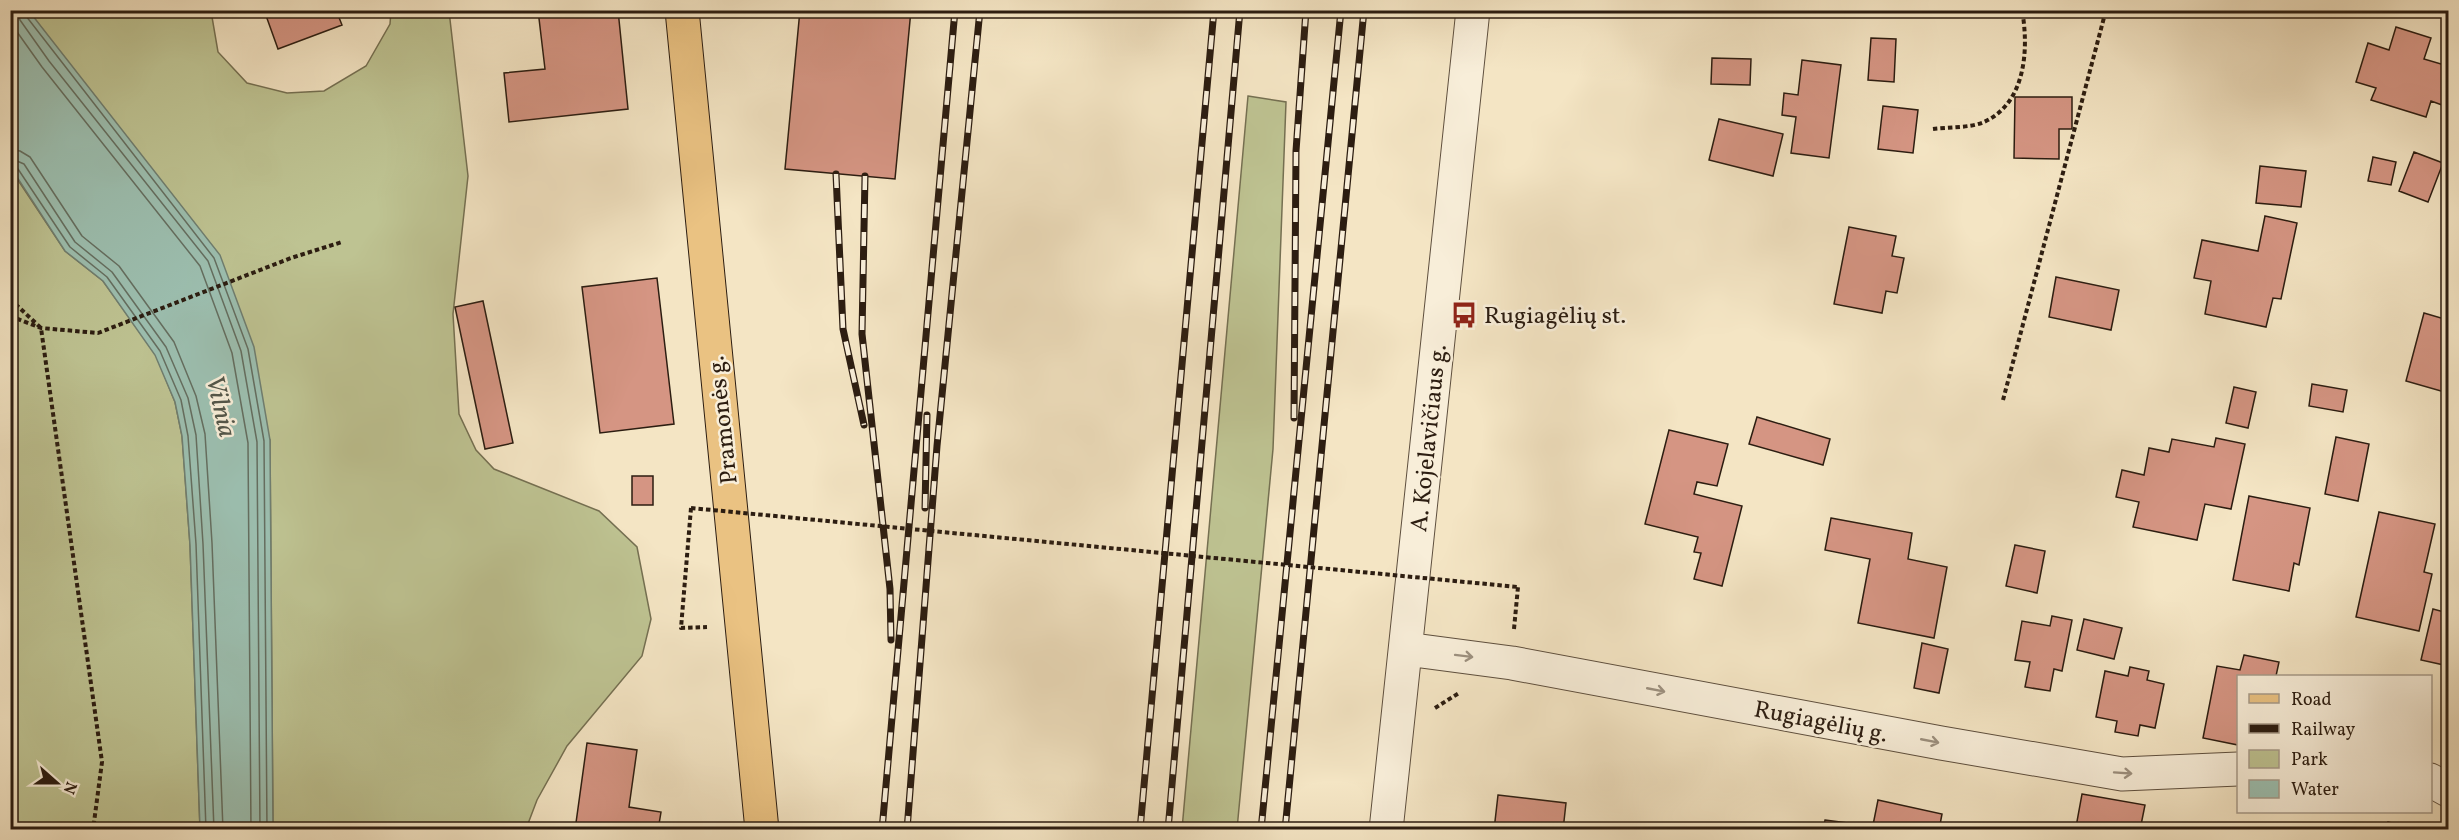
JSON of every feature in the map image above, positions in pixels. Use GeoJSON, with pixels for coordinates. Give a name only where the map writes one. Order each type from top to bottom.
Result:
{"type":"FeatureCollection","features":[{"type":"Feature","properties":{"kind":"main road","name":"Pramonės g."},"geometry":{"type":"LineString","coordinates":[[682,10],[762,830]]}},
{"type":"Feature","properties":{"kind":"street","name":"A. Kojelavičiaus g."},"geometry":{"type":"LineString","coordinates":[[1386,830],[1473,10]]}},
{"type":"Feature","properties":{"kind":"street","name":"Rugiagėlių g."},"geometry":{"type":"LineString","coordinates":[[1406,649],[1512,663],[1941,743],[2122,774],[2237,769]]}},
{"type":"Feature","properties":{"kind":"street"},"geometry":{"type":"LineString","coordinates":[[2432,781],[2448,790]]}},
{"type":"Feature","properties":{"kind":"path"},"geometry":{"type":"LineString","coordinates":[[1933,129],[1983,122],[2003,110],[2009,102],[2014,95],[2024,66],[2025,30],[2022,10]]}},
{"type":"Feature","properties":{"kind":"path"},"geometry":{"type":"LineString","coordinates":[[2003,400],[2106,10]]}},
{"type":"Feature","properties":{"kind":"path"},"geometry":{"type":"LineString","coordinates":[[10,315],[41,328],[98,333],[291,258],[342,242]]}},
{"type":"Feature","properties":{"kind":"path"},"geometry":{"type":"LineString","coordinates":[[10,299],[41,328],[102,762],[93,830]]}},
{"type":"Feature","properties":{"kind":"path"},"geometry":{"type":"LineString","coordinates":[[717,626],[681,628],[691,508],[1518,588]]}},
{"type":"Feature","properties":{"kind":"path"},"geometry":{"type":"LineString","coordinates":[[1433,709],[1462,692]]}},
{"type":"Feature","properties":{"kind":"green space"},"geometry":{"type":"Polygon","coordinates":[[[29,11],[211,11],[218,52],[247,83],[287,93],[324,91],[366,66],[390,24],[391,11],[449,11],[468,176],[453,314],[459,414],[476,450],[494,469],[599,511],[637,547],[651,619],[642,656],[567,746],[537,800],[526,829],[273,829],[270,440],[60,53],[29,11]]]}},
{"type":"Feature","properties":{"kind":"green space"},"geometry":{"type":"Polygon","coordinates":[[[1248,96],[1286,102],[1273,449],[1237,829],[1182,829],[1248,96]]]}},
{"type":"Feature","properties":{"kind":"green space"},"geometry":{"type":"Polygon","coordinates":[[[10,168],[65,251],[103,281],[156,355],[175,402],[182,436],[190,545],[200,829],[11,829],[10,168]]]}},
{"type":"Feature","properties":{"kind":"water","name":"Vilnia"},"geometry":{"type":"Polygon","coordinates":[[[10,11],[29,11],[220,255],[254,347],[270,440],[273,829],[200,829],[190,545],[182,436],[175,402],[155,355],[103,281],[65,251],[11,168],[10,11]]]}},
{"type":"Feature","properties":{"kind":"building"},"geometry":{"type":"Polygon","coordinates":[[[264,10],[336,10],[342,25],[278,49],[264,10]]]}},
{"type":"Feature","properties":{"kind":"building"},"geometry":{"type":"Polygon","coordinates":[[[538,10],[618,10],[628,109],[509,122],[504,73],[545,69],[538,10]]]}},
{"type":"Feature","properties":{"kind":"building"},"geometry":{"type":"Polygon","coordinates":[[[800,10],[911,10],[895,179],[785,169],[800,10]]]}},
{"type":"Feature","properties":{"kind":"building"},"geometry":{"type":"Polygon","coordinates":[[[2396,27],[2431,38],[2424,59],[2448,66],[2448,84],[2442,105],[2431,101],[2426,117],[2371,100],[2376,88],[2356,82],[2368,43],[2389,50],[2396,27]]]}},
{"type":"Feature","properties":{"kind":"building"},"geometry":{"type":"Polygon","coordinates":[[[1871,38],[1896,39],[1894,82],[1868,80],[1871,38]]]}},
{"type":"Feature","properties":{"kind":"building"},"geometry":{"type":"Polygon","coordinates":[[[1712,58],[1751,59],[1750,85],[1711,84],[1712,58]]]}},
{"type":"Feature","properties":{"kind":"building"},"geometry":{"type":"Polygon","coordinates":[[[1802,60],[1841,65],[1829,158],[1791,153],[1796,117],[1782,115],[1784,93],[1798,95],[1802,60]]]}},
{"type":"Feature","properties":{"kind":"building"},"geometry":{"type":"Polygon","coordinates":[[[2015,97],[2072,97],[2072,129],[2059,129],[2059,159],[2014,158],[2015,97]]]}},
{"type":"Feature","properties":{"kind":"building"},"geometry":{"type":"Polygon","coordinates":[[[1883,106],[1918,110],[1913,153],[1878,149],[1883,106]]]}},
{"type":"Feature","properties":{"kind":"building"},"geometry":{"type":"Polygon","coordinates":[[[1719,119],[1783,134],[1773,176],[1709,160],[1719,119]]]}},
{"type":"Feature","properties":{"kind":"building"},"geometry":{"type":"Polygon","coordinates":[[[2414,152],[2443,163],[2428,202],[2399,191],[2414,152]]]}},
{"type":"Feature","properties":{"kind":"building"},"geometry":{"type":"Polygon","coordinates":[[[2373,157],[2396,162],[2391,185],[2368,181],[2373,157]]]}},
{"type":"Feature","properties":{"kind":"building"},"geometry":{"type":"Polygon","coordinates":[[[2260,166],[2306,171],[2301,207],[2256,203],[2260,166]]]}},
{"type":"Feature","properties":{"kind":"building"},"geometry":{"type":"Polygon","coordinates":[[[2265,216],[2297,223],[2281,299],[2273,298],[2266,327],[2205,314],[2211,281],[2194,278],[2202,240],[2258,251],[2265,216]]]}},
{"type":"Feature","properties":{"kind":"building"},"geometry":{"type":"Polygon","coordinates":[[[1849,227],[1896,236],[1892,256],[1904,258],[1897,293],[1886,291],[1882,313],[1834,304],[1849,227]]]}},
{"type":"Feature","properties":{"kind":"building"},"geometry":{"type":"Polygon","coordinates":[[[2056,277],[2119,290],[2111,330],[2049,317],[2056,277]]]}},
{"type":"Feature","properties":{"kind":"building"},"geometry":{"type":"Polygon","coordinates":[[[657,278],[674,424],[600,433],[582,287],[657,278]]]}},
{"type":"Feature","properties":{"kind":"building"},"geometry":{"type":"Polygon","coordinates":[[[483,301],[513,443],[485,449],[455,307],[483,301]]]}},
{"type":"Feature","properties":{"kind":"building"},"geometry":{"type":"Polygon","coordinates":[[[2424,313],[2448,320],[2448,393],[2406,381],[2424,313]]]}},
{"type":"Feature","properties":{"kind":"building"},"geometry":{"type":"Polygon","coordinates":[[[2312,384],[2347,390],[2343,412],[2309,406],[2312,384]]]}},
{"type":"Feature","properties":{"kind":"building"},"geometry":{"type":"Polygon","coordinates":[[[2234,387],[2256,392],[2248,428],[2226,423],[2234,387]]]}},
{"type":"Feature","properties":{"kind":"building"},"geometry":{"type":"Polygon","coordinates":[[[1757,417],[1830,439],[1823,465],[1749,444],[1757,417]]]}},
{"type":"Feature","properties":{"kind":"building"},"geometry":{"type":"Polygon","coordinates":[[[1669,430],[1728,444],[1717,486],[1697,482],[1694,494],[1742,506],[1722,586],[1694,579],[1701,553],[1694,552],[1698,537],[1645,524],[1669,430]]]}},
{"type":"Feature","properties":{"kind":"building"},"geometry":{"type":"Polygon","coordinates":[[[2336,437],[2369,444],[2358,501],[2325,494],[2336,437]]]}},
{"type":"Feature","properties":{"kind":"building"},"geometry":{"type":"Polygon","coordinates":[[[2216,438],[2245,444],[2231,509],[2205,504],[2197,540],[2133,527],[2139,502],[2116,497],[2122,470],[2144,475],[2149,448],[2169,452],[2172,439],[2214,447],[2216,438]]]}},
{"type":"Feature","properties":{"kind":"building"},"geometry":{"type":"Polygon","coordinates":[[[632,476],[653,476],[653,505],[632,505],[632,476]]]}},
{"type":"Feature","properties":{"kind":"building"},"geometry":{"type":"Polygon","coordinates":[[[2249,496],[2310,508],[2299,565],[2294,563],[2289,591],[2233,580],[2249,496]]]}},
{"type":"Feature","properties":{"kind":"building"},"geometry":{"type":"Polygon","coordinates":[[[2379,512],[2435,524],[2424,572],[2432,574],[2419,631],[2356,617],[2379,512]]]}},
{"type":"Feature","properties":{"kind":"building"},"geometry":{"type":"Polygon","coordinates":[[[1831,518],[1912,533],[1908,559],[1947,567],[1934,638],[1858,623],[1870,559],[1825,550],[1831,518]]]}},
{"type":"Feature","properties":{"kind":"building"},"geometry":{"type":"Polygon","coordinates":[[[2015,545],[2045,551],[2037,593],[2006,586],[2015,545]]]}},
{"type":"Feature","properties":{"kind":"building"},"geometry":{"type":"Polygon","coordinates":[[[2433,609],[2448,613],[2448,643],[2444,665],[2421,660],[2433,609]]]}},
{"type":"Feature","properties":{"kind":"building"},"geometry":{"type":"Polygon","coordinates":[[[2052,616],[2072,620],[2062,671],[2054,669],[2050,691],[2025,687],[2030,662],[2015,660],[2022,621],[2050,626],[2052,616]]]}},
{"type":"Feature","properties":{"kind":"building"},"geometry":{"type":"Polygon","coordinates":[[[2084,619],[2122,628],[2114,659],[2077,650],[2084,619]]]}},
{"type":"Feature","properties":{"kind":"building"},"geometry":{"type":"Polygon","coordinates":[[[1922,643],[1948,649],[1939,693],[1914,688],[1922,643]]]}},
{"type":"Feature","properties":{"kind":"building"},"geometry":{"type":"Polygon","coordinates":[[[2244,655],[2279,662],[2276,675],[2237,675],[2237,745],[2203,738],[2217,666],[2240,670],[2244,655]]]}},
{"type":"Feature","properties":{"kind":"building"},"geometry":{"type":"Polygon","coordinates":[[[2130,667],[2149,671],[2147,680],[2164,684],[2155,728],[2140,725],[2138,736],[2115,732],[2117,721],[2096,717],[2105,671],[2128,676],[2130,667]]]}},
{"type":"Feature","properties":{"kind":"building"},"geometry":{"type":"Polygon","coordinates":[[[587,743],[637,750],[629,807],[661,812],[658,830],[575,830],[587,743]]]}},
{"type":"Feature","properties":{"kind":"building"},"geometry":{"type":"Polygon","coordinates":[[[2082,794],[2145,805],[2140,830],[2068,830],[2069,826],[2076,827],[2082,794]]]}},
{"type":"Feature","properties":{"kind":"building"},"geometry":{"type":"Polygon","coordinates":[[[1498,795],[1566,803],[1563,830],[1494,830],[1498,795]]]}},
{"type":"Feature","properties":{"kind":"building"},"geometry":{"type":"Polygon","coordinates":[[[1878,800],[1942,814],[1939,830],[1872,830],[1878,800]]]}},
{"type":"Feature","properties":{"kind":"building"},"geometry":{"type":"Polygon","coordinates":[[[1825,820],[1855,824],[1855,830],[1823,830],[1825,820]]]}},
{"type":"Feature","properties":{"kind":"building"},"geometry":{"type":"Polygon","coordinates":[[[2388,822],[2411,828],[2410,830],[2386,830],[2388,822]]]}},
{"type":"Feature","properties":{"kind":"building"},"geometry":{"type":"Polygon","coordinates":[[[1705,825],[1731,829],[1731,830],[1704,830],[1705,825]]]}},
{"type":"Feature","properties":{"kind":"railway"},"geometry":{"type":"LineString","coordinates":[[882,830],[955,10]]}},
{"type":"Feature","properties":{"kind":"railway"},"geometry":{"type":"LineString","coordinates":[[907,830],[937,446],[980,10]]}},
{"type":"Feature","properties":{"kind":"railway"},"geometry":{"type":"LineString","coordinates":[[1140,830],[1214,10]]}},
{"type":"Feature","properties":{"kind":"railway"},"geometry":{"type":"LineString","coordinates":[[1168,830],[1240,10]]}},
{"type":"Feature","properties":{"kind":"railway"},"geometry":{"type":"LineString","coordinates":[[1294,418],[1296,151],[1306,10]]}},
{"type":"Feature","properties":{"kind":"railway"},"geometry":{"type":"LineString","coordinates":[[1261,830],[1341,10]]}},
{"type":"Feature","properties":{"kind":"railway"},"geometry":{"type":"LineString","coordinates":[[1285,830],[1364,10]]}},
{"type":"Feature","properties":{"kind":"railway"},"geometry":{"type":"LineString","coordinates":[[836,174],[843,329],[864,425]]}},
{"type":"Feature","properties":{"kind":"railway"},"geometry":{"type":"LineString","coordinates":[[865,176],[862,334],[890,589],[891,640]]}},
{"type":"Feature","properties":{"kind":"railway"},"geometry":{"type":"LineString","coordinates":[[925,508],[927,415]]}},
{"type":"Feature","properties":{"kind":"place","name":"Rugiagėlių st."},"geometry":{"type":"Point","coordinates":[1464,315]}}]}
